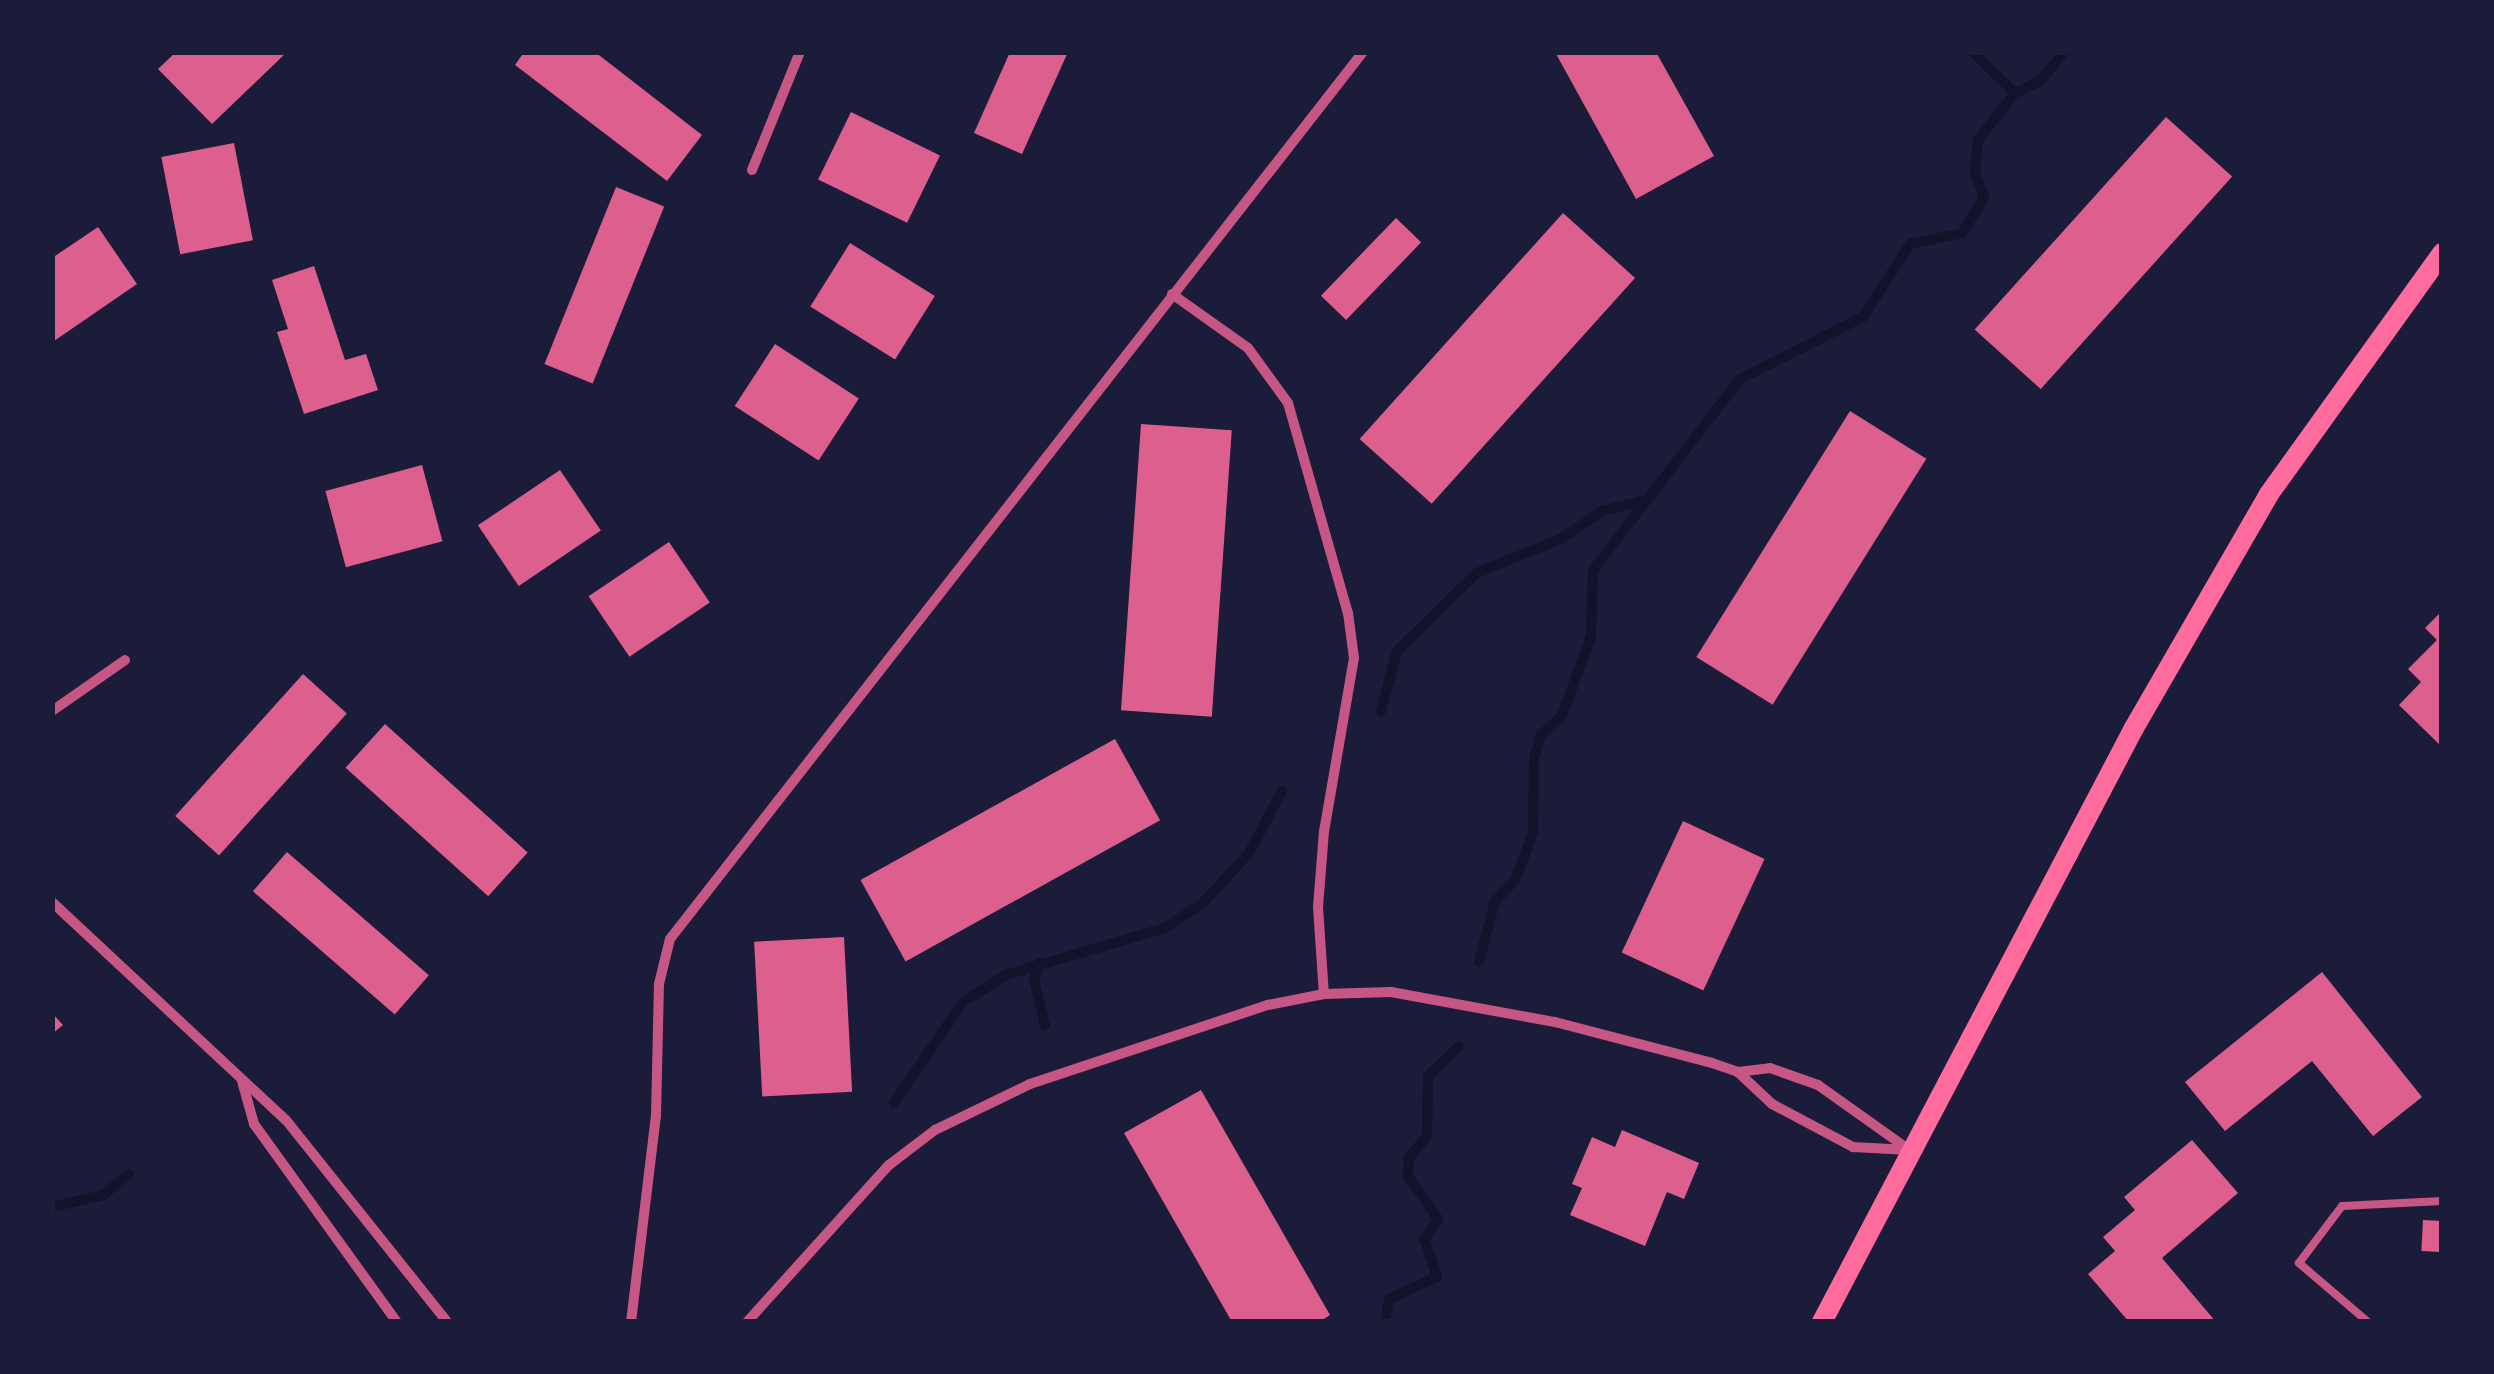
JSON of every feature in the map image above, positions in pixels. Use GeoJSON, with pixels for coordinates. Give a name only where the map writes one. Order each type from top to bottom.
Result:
{"type":"FeatureCollection","features":[{"type":"Feature","properties":{"kind":"main road"},"geometry":{"type":"LineString","coordinates":[[1822,1322],[2134,728],[2269,494],[2442,254]]}},
{"type":"Feature","properties":{"kind":"street"},"geometry":{"type":"LineString","coordinates":[[752,170],[800,52]]}},
{"type":"Feature","properties":{"kind":"street"},"geometry":{"type":"LineString","coordinates":[[631,1322],[656,1115],[659,984],[670,939],[1364,52]]}},
{"type":"Feature","properties":{"kind":"street"},"geometry":{"type":"LineString","coordinates":[[1172,294],[1248,348],[1288,403],[1348,613],[1354,658],[1324,831],[1318,908],[1324,994]]}},
{"type":"Feature","properties":{"kind":"street"},"geometry":{"type":"LineString","coordinates":[[52,712],[125,660]]}},
{"type":"Feature","properties":{"kind":"street"},"geometry":{"type":"LineString","coordinates":[[52,902],[286,1120],[447,1322]]}},
{"type":"Feature","properties":{"kind":"street"},"geometry":{"type":"LineString","coordinates":[[747,1322],[859,1196],[935,1130],[1030,1084],[1268,1006],[1324,994],[1391,992],[1538,1019],[1738,1072],[1770,1068],[1818,1085],[1909,1150]]}},
{"type":"Feature","properties":{"kind":"street"},"geometry":{"type":"LineString","coordinates":[[1738,1072],[1813,1130],[1853,1148],[1909,1150]]}},
{"type":"Feature","properties":{"kind":"street"},"geometry":{"type":"LineString","coordinates":[[242,1080],[254,1124],[397,1322]]}},
{"type":"Feature","properties":{"kind":"lane"},"geometry":{"type":"LineString","coordinates":[[2368,1322],[2299,1263],[2342,1206],[2442,1201]]}},
{"type":"Feature","properties":{"kind":"building"},"geometry":{"type":"Polygon","coordinates":[[[176,52],[287,52],[212,124],[158,69],[176,52]]]}},
{"type":"Feature","properties":{"kind":"building"},"geometry":{"type":"Polygon","coordinates":[[[524,52],[595,52],[702,135],[667,181],[515,65],[524,52]]]}},
{"type":"Feature","properties":{"kind":"building"},"geometry":{"type":"Polygon","coordinates":[[[1010,52],[1068,52],[1022,154],[974,133],[1010,52]]]}},
{"type":"Feature","properties":{"kind":"building"},"geometry":{"type":"Polygon","coordinates":[[[1555,52],[1656,52],[1714,156],[1636,199],[1555,52]]]}},
{"type":"Feature","properties":{"kind":"building"},"geometry":{"type":"Polygon","coordinates":[[[851,112],[940,155],[907,223],[818,179],[851,112]]]}},
{"type":"Feature","properties":{"kind":"building"},"geometry":{"type":"Polygon","coordinates":[[[2166,117],[2232,177],[2041,389],[1975,330],[2166,117]]]}},
{"type":"Feature","properties":{"kind":"building"},"geometry":{"type":"Polygon","coordinates":[[[234,143],[253,240],[180,254],[161,157],[234,143]]]}},
{"type":"Feature","properties":{"kind":"building"},"geometry":{"type":"Polygon","coordinates":[[[616,187],[664,206],[593,384],[544,364],[616,187]]]}},
{"type":"Feature","properties":{"kind":"building"},"geometry":{"type":"Polygon","coordinates":[[[1563,213],[1635,278],[1432,504],[1360,439],[1563,213]]]}},
{"type":"Feature","properties":{"kind":"building"},"geometry":{"type":"Polygon","coordinates":[[[1396,218],[1421,242],[1346,320],[1321,296],[1396,218]]]}},
{"type":"Feature","properties":{"kind":"building"},"geometry":{"type":"Polygon","coordinates":[[[98,227],[137,284],[54,341],[52,258],[98,227]]]}},
{"type":"Feature","properties":{"kind":"building"},"geometry":{"type":"Polygon","coordinates":[[[850,243],[935,296],[895,360],[810,307],[850,243]]]}},
{"type":"Feature","properties":{"kind":"building"},"geometry":{"type":"Polygon","coordinates":[[[314,266],[345,360],[366,354],[378,390],[304,414],[277,332],[288,329],[272,280],[314,266]]]}},
{"type":"Feature","properties":{"kind":"building"},"geometry":{"type":"Polygon","coordinates":[[[775,344],[859,398],[819,461],[735,406],[775,344]]]}},
{"type":"Feature","properties":{"kind":"building"},"geometry":{"type":"Polygon","coordinates":[[[1850,411],[1926,459],[1773,705],[1696,657],[1850,411]]]}},
{"type":"Feature","properties":{"kind":"building"},"geometry":{"type":"Polygon","coordinates":[[[1141,424],[1232,430],[1212,717],[1121,710],[1141,424]]]}},
{"type":"Feature","properties":{"kind":"building"},"geometry":{"type":"Polygon","coordinates":[[[422,465],[442,541],[346,567],[325,491],[422,465]]]}},
{"type":"Feature","properties":{"kind":"building"},"geometry":{"type":"Polygon","coordinates":[[[560,470],[601,531],[519,586],[478,525],[560,470]]]}},
{"type":"Feature","properties":{"kind":"building"},"geometry":{"type":"Polygon","coordinates":[[[669,542],[710,603],[629,657],[589,596],[669,542]]]}},
{"type":"Feature","properties":{"kind":"building"},"geometry":{"type":"Polygon","coordinates":[[[2442,611],[2442,747],[2399,705],[2421,682],[2408,669],[2437,640],[2425,628],[2442,611]]]}},
{"type":"Feature","properties":{"kind":"building"},"geometry":{"type":"Polygon","coordinates":[[[303,674],[347,713],[219,855],[175,816],[303,674]]]}},
{"type":"Feature","properties":{"kind":"building"},"geometry":{"type":"Polygon","coordinates":[[[385,724],[528,852],[488,896],[346,768],[385,724]]]}},
{"type":"Feature","properties":{"kind":"building"},"geometry":{"type":"Polygon","coordinates":[[[1115,739],[1160,820],[906,961],[860,880],[1115,739]]]}},
{"type":"Feature","properties":{"kind":"building"},"geometry":{"type":"Polygon","coordinates":[[[1683,821],[1765,859],[1703,990],[1622,952],[1683,821]]]}},
{"type":"Feature","properties":{"kind":"building"},"geometry":{"type":"Polygon","coordinates":[[[287,852],[429,975],[395,1015],[253,891],[287,852]]]}},
{"type":"Feature","properties":{"kind":"building"},"geometry":{"type":"Polygon","coordinates":[[[844,937],[852,1092],[762,1096],[754,942],[844,937]]]}},
{"type":"Feature","properties":{"kind":"building"},"geometry":{"type":"Polygon","coordinates":[[[2322,972],[2422,1097],[2373,1136],[2312,1061],[2225,1131],[2185,1082],[2322,972]]]}},
{"type":"Feature","properties":{"kind":"building"},"geometry":{"type":"Polygon","coordinates":[[[52,1013],[63,1025],[52,1034],[52,1013]]]}},
{"type":"Feature","properties":{"kind":"building"},"geometry":{"type":"Polygon","coordinates":[[[1201,1090],[1330,1315],[1319,1322],[1232,1322],[1124,1133],[1201,1090]]]}},
{"type":"Feature","properties":{"kind":"building"},"geometry":{"type":"Polygon","coordinates":[[[1622,1130],[1699,1163],[1684,1199],[1667,1192],[1645,1246],[1570,1215],[1582,1188],[1572,1184],[1592,1137],[1615,1147],[1622,1130]]]}},
{"type":"Feature","properties":{"kind":"building"},"geometry":{"type":"Polygon","coordinates":[[[2192,1140],[2238,1193],[2162,1258],[2216,1322],[2129,1322],[2088,1274],[2115,1251],[2103,1237],[2135,1210],[2124,1197],[2192,1140]]]}},
{"type":"Feature","properties":{"kind":"building"},"geometry":{"type":"Polygon","coordinates":[[[2423,1220],[2442,1221],[2440,1252],[2421,1251],[2423,1220]]]}},
{"type":"Feature","properties":{"kind":"waterway"},"geometry":{"type":"LineString","coordinates":[[1973,52],[2015,93]]}},
{"type":"Feature","properties":{"kind":"waterway"},"geometry":{"type":"LineString","coordinates":[[1479,962],[1495,901],[1515,880],[1533,833],[1534,759],[1541,735],[1562,716],[1591,636],[1593,570],[1740,379],[1863,317],[1910,244],[1962,233],[1984,198],[1975,172],[1978,140],[2015,93],[2040,81],[2064,52]]}},
{"type":"Feature","properties":{"kind":"waterway"},"geometry":{"type":"LineString","coordinates":[[1381,711],[1397,651],[1477,573],[1561,539],[1602,511],[1642,501]]}},
{"type":"Feature","properties":{"kind":"waterway"},"geometry":{"type":"LineString","coordinates":[[894,1103],[963,1002],[1006,975],[1165,928],[1203,903],[1249,853],[1282,791]]}},
{"type":"Feature","properties":{"kind":"waterway"},"geometry":{"type":"LineString","coordinates":[[1039,963],[1034,980],[1045,1025]]}},
{"type":"Feature","properties":{"kind":"waterway"},"geometry":{"type":"LineString","coordinates":[[1385,1322],[1389,1299],[1437,1277],[1425,1239],[1438,1219],[1408,1176],[1409,1158],[1427,1136],[1428,1076],[1458,1047]]}},
{"type":"Feature","properties":{"kind":"waterway"},"geometry":{"type":"LineString","coordinates":[[52,1207],[103,1195],[129,1174]]}}]}
